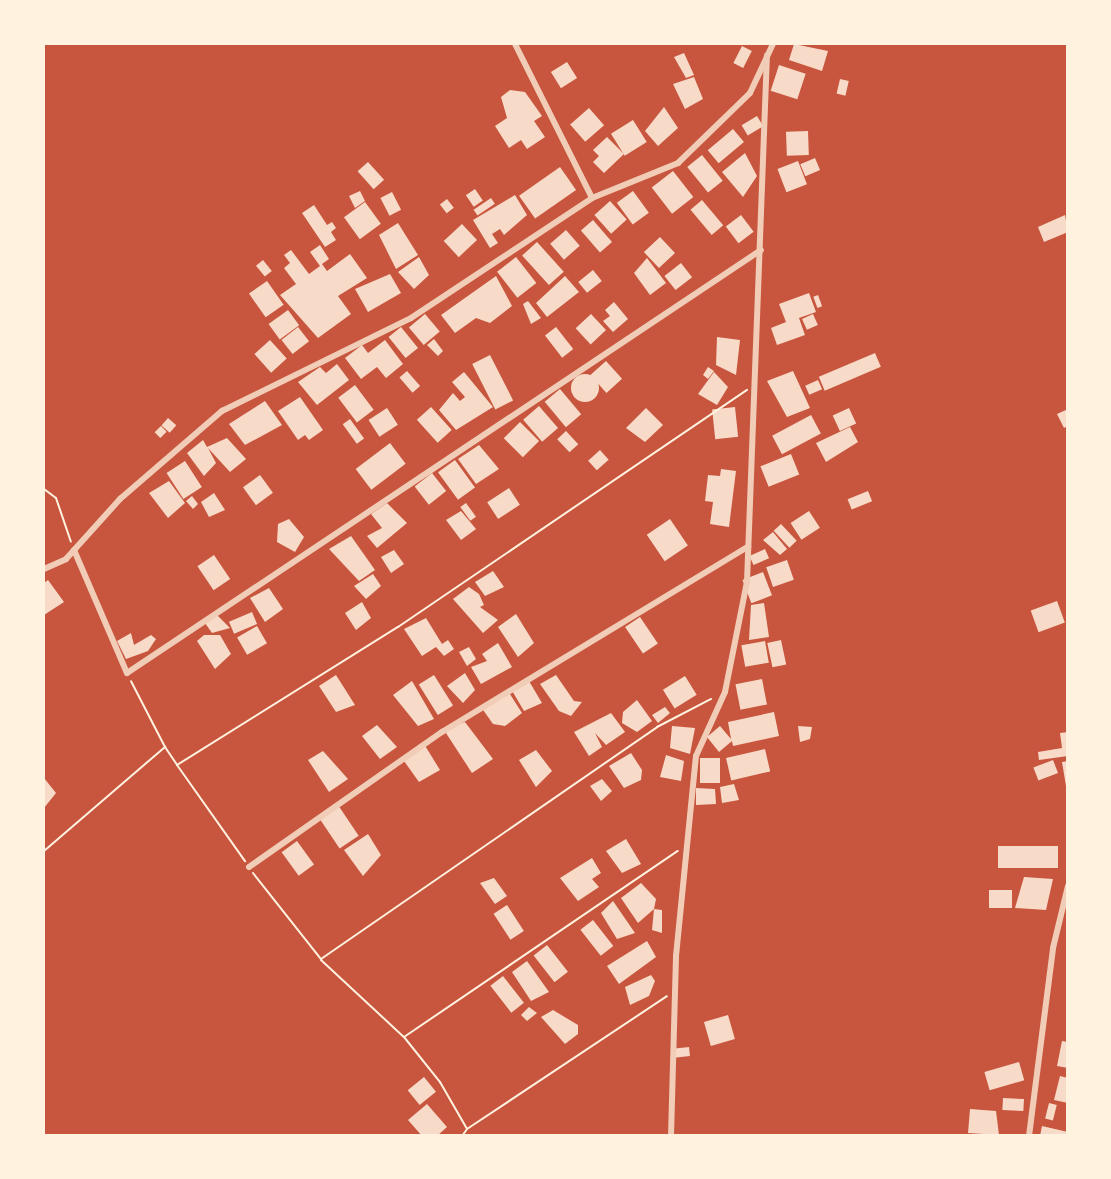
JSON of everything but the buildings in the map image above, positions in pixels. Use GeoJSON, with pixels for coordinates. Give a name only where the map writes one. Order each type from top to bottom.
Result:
{"type":"FeatureCollection","features":[{"type":"Feature","properties":{"kind":"street"},"geometry":{"type":"LineString","coordinates":[[515,44],[592,198]]}},
{"type":"Feature","properties":{"kind":"street"},"geometry":{"type":"LineString","coordinates":[[44,569],[74,550],[120,499],[222,411],[411,318],[592,198],[678,163],[750,93],[773,44]]}},
{"type":"Feature","properties":{"kind":"street"},"geometry":{"type":"LineString","coordinates":[[671,1136],[676,990],[696,756],[725,692],[747,582],[752,387],[761,250],[767,56]]}},
{"type":"Feature","properties":{"kind":"street"},"geometry":{"type":"LineString","coordinates":[[74,550],[127,673],[761,250]]}},
{"type":"Feature","properties":{"kind":"street"},"geometry":{"type":"LineString","coordinates":[[249,867],[444,730],[748,547]]}},
{"type":"Feature","properties":{"kind":"street"},"geometry":{"type":"LineString","coordinates":[[1029,1136],[1053,948],[1068,886]]}},
{"type":"Feature","properties":{"kind":"path"},"geometry":{"type":"LineString","coordinates":[[177,765],[417,614],[599,494],[705,413],[752,387]]}},
{"type":"Feature","properties":{"kind":"path"},"geometry":{"type":"LineString","coordinates":[[44,489],[56,498],[74,550]]}},
{"type":"Feature","properties":{"kind":"path"},"geometry":{"type":"LineString","coordinates":[[127,673],[165,747],[249,867],[321,959],[404,1037],[440,1082],[467,1129]]}},
{"type":"Feature","properties":{"kind":"path"},"geometry":{"type":"LineString","coordinates":[[321,959],[657,727],[725,692]]}},
{"type":"Feature","properties":{"kind":"path"},"geometry":{"type":"LineString","coordinates":[[44,850],[165,747]]}},
{"type":"Feature","properties":{"kind":"path"},"geometry":{"type":"LineString","coordinates":[[404,1037],[687,845]]}},
{"type":"Feature","properties":{"kind":"path"},"geometry":{"type":"LineString","coordinates":[[462,1136],[467,1129],[676,990]]}}]}
